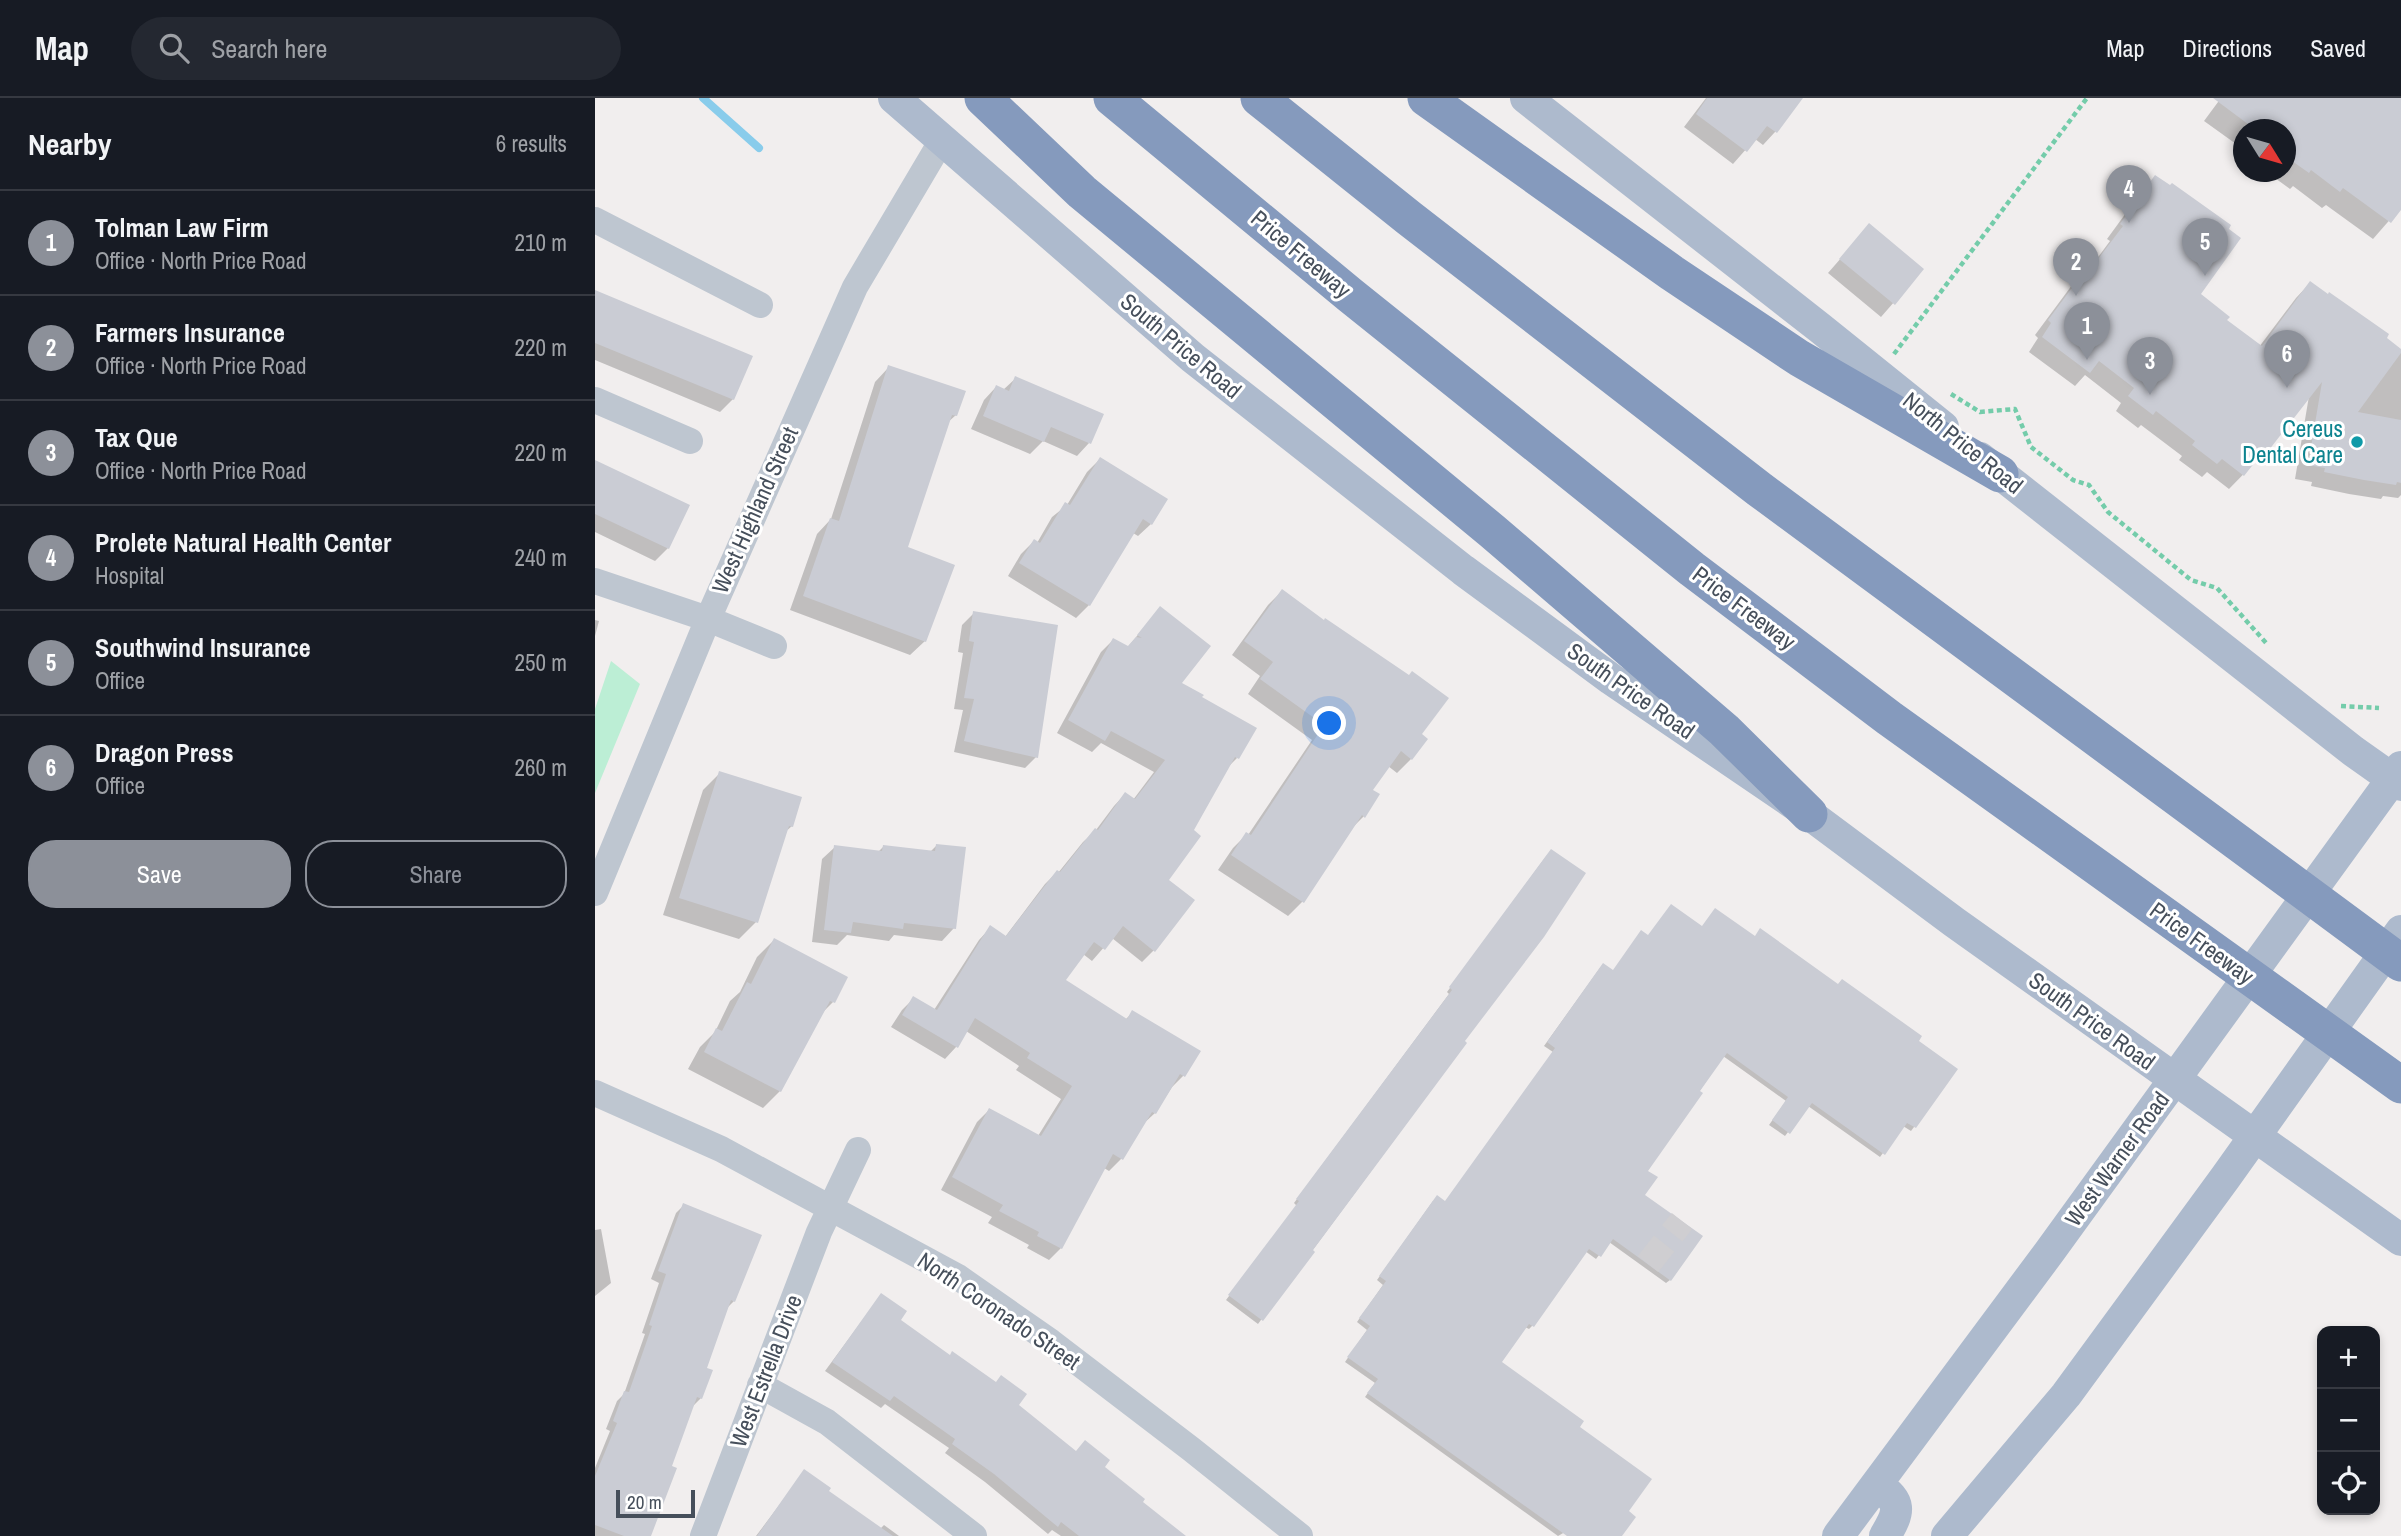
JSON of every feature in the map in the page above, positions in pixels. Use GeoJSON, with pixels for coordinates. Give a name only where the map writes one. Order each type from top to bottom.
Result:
{"type":"FeatureCollection","features":[{"type":"Feature","properties":{"kind":"highway"},"geometry":{"type":"LineString","coordinates":[[983,98],[1081,192],[1492,531],[1724,730],[1809,814]]}},
{"type":"Feature","properties":{"kind":"highway","name":"Price Freeway"},"geometry":{"type":"LineString","coordinates":[[1112,98],[1350,295],[1692,569],[1889,718],[2401,1086]]}},
{"type":"Feature","properties":{"kind":"highway"},"geometry":{"type":"LineString","coordinates":[[1259,98],[1409,218],[1759,489],[2401,963]]}},
{"type":"Feature","properties":{"kind":"highway"},"geometry":{"type":"LineString","coordinates":[[1426,98],[1661,265],[1799,358],[2000,474]]}},
{"type":"Feature","properties":{"kind":"main road","name":"South Price Road"},"geometry":{"type":"LineString","coordinates":[[894,98],[1193,358],[1463,570],[1611,679],[1809,814],[2174,1080],[2401,1240]]}},
{"type":"Feature","properties":{"kind":"main road","name":"North Price Road"},"geometry":{"type":"LineString","coordinates":[[1527,98],[2353,751],[2398,777]]}},
{"type":"Feature","properties":{"kind":"main road","name":"West Warner Road"},"geometry":{"type":"LineString","coordinates":[[1838,1536],[2354,832],[2398,777]]}},
{"type":"Feature","properties":{"kind":"main road"},"geometry":{"type":"LineString","coordinates":[[1947,1536],[2066,1395],[2401,931]]}},
{"type":"Feature","properties":{"kind":"main road"},"geometry":{"type":"LineString","coordinates":[[1877,1485],[1892,1495],[1896,1502],[1897,1514],[1885,1536]]}},
{"type":"Feature","properties":{"kind":"street","name":"West Highland Street"},"geometry":{"type":"LineString","coordinates":[[595,893],[708,619],[855,287],[942,140]]}},
{"type":"Feature","properties":{"kind":"street"},"geometry":{"type":"LineString","coordinates":[[595,219],[760,305]]}},
{"type":"Feature","properties":{"kind":"street"},"geometry":{"type":"LineString","coordinates":[[595,400],[690,441]]}},
{"type":"Feature","properties":{"kind":"street"},"geometry":{"type":"LineString","coordinates":[[595,581],[708,619],[774,646]]}},
{"type":"Feature","properties":{"kind":"street","name":"North Coronado Street"},"geometry":{"type":"LineString","coordinates":[[595,1093],[720,1149],[958,1277],[1051,1342],[1300,1536]]}},
{"type":"Feature","properties":{"kind":"street","name":"West Estrella Drive"},"geometry":{"type":"LineString","coordinates":[[703,1536],[829,1207],[859,1150]]}},
{"type":"Feature","properties":{"kind":"street"},"geometry":{"type":"LineString","coordinates":[[760,1385],[827,1422],[974,1536]]}},
{"type":"Feature","properties":{"kind":"path"},"geometry":{"type":"LineString","coordinates":[[1903,361],[1894,354],[2087,98]]}},
{"type":"Feature","properties":{"kind":"path"},"geometry":{"type":"LineString","coordinates":[[1945,390],[1980,412],[2015,409],[2031,447],[2073,480],[2089,485],[2108,512],[2191,580],[2217,588],[2275,653]]}},
{"type":"Feature","properties":{"kind":"path"},"geometry":{"type":"LineString","coordinates":[[2330,699],[2340,706],[2379,708]]}},
{"type":"Feature","properties":{"kind":"green space"},"geometry":{"type":"Polygon","coordinates":[[[611,661],[640,684],[595,793],[595,709],[611,661]]]}},
{"type":"Feature","properties":{"kind":"building"},"geometry":{"type":"Polygon","coordinates":[[[1707,98],[1803,98],[1777,133],[1767,126],[1747,152],[1696,114],[1707,98]]]}},
{"type":"Feature","properties":{"kind":"building"},"geometry":{"type":"Polygon","coordinates":[[[2213,98],[2401,98],[2401,210],[2391,223],[2343,188],[2340,192],[2311,170],[2309,173],[2296,164],[2296,119],[2241,119],[2213,98]]]}},
{"type":"Feature","properties":{"kind":"building"},"geometry":{"type":"Polygon","coordinates":[[[2155,175],[2170,185],[2172,183],[2231,225],[2229,229],[2241,238],[2201,294],[2230,317],[2227,320],[2262,346],[2310,281],[2389,334],[2387,338],[2401,349],[2401,353],[2358,412],[2401,420],[2401,483],[2397,482],[2396,485],[2364,480],[2324,472],[2325,468],[2308,465],[2322,382],[2269,450],[2266,448],[2244,476],[2222,459],[2217,464],[2192,445],[2195,441],[2156,411],[2153,415],[2128,396],[2134,388],[2099,361],[2090,373],[2042,337],[2051,323],[2048,320],[2092,261],[2095,263],[2123,226],[2120,224],[2155,175]]]}},
{"type":"Feature","properties":{"kind":"building"},"geometry":{"type":"Polygon","coordinates":[[[1869,223],[1924,269],[1895,305],[1839,259],[1869,223]]]}},
{"type":"Feature","properties":{"kind":"building"},"geometry":{"type":"Polygon","coordinates":[[[595,290],[753,356],[734,400],[595,343],[595,290]]]}},
{"type":"Feature","properties":{"kind":"building"},"geometry":{"type":"Polygon","coordinates":[[[888,365],[966,391],[957,416],[952,415],[908,547],[955,565],[926,642],[803,596],[830,518],[839,521],[888,365]]]}},
{"type":"Feature","properties":{"kind":"building"},"geometry":{"type":"Polygon","coordinates":[[[1015,376],[1104,414],[1091,444],[1051,427],[1044,442],[983,416],[996,385],[1009,391],[1015,376]]]}},
{"type":"Feature","properties":{"kind":"building"},"geometry":{"type":"Polygon","coordinates":[[[1100,457],[1168,499],[1152,525],[1143,519],[1090,606],[1019,563],[1034,539],[1040,543],[1065,502],[1070,505],[1100,457]]]}},
{"type":"Feature","properties":{"kind":"building"},"geometry":{"type":"Polygon","coordinates":[[[595,460],[690,505],[669,549],[595,514],[595,460]]]}},
{"type":"Feature","properties":{"kind":"building"},"geometry":{"type":"Polygon","coordinates":[[[1282,589],[1324,620],[1325,618],[1409,675],[1412,671],[1449,698],[1422,734],[1428,739],[1412,760],[1401,751],[1373,790],[1380,794],[1365,818],[1362,815],[1304,903],[1231,855],[1246,832],[1251,835],[1324,725],[1260,679],[1273,662],[1244,641],[1282,589]]]}},
{"type":"Feature","properties":{"kind":"building"},"geometry":{"type":"Polygon","coordinates":[[[1160,606],[1211,646],[1182,683],[1257,728],[1239,759],[1235,757],[1194,830],[1201,836],[1169,880],[1195,900],[1155,952],[1123,926],[1105,950],[1094,942],[1066,980],[1127,1019],[1132,1010],[1201,1051],[1185,1077],[1180,1074],[1156,1114],[1152,1112],[1123,1160],[1113,1154],[1062,1249],[1037,1236],[1039,1232],[999,1211],[1003,1205],[952,1177],[989,1108],[1041,1136],[1072,1086],[1027,1058],[1030,1053],[975,1018],[958,1048],[902,1015],[913,996],[937,1010],[990,925],[1006,936],[1057,870],[1060,872],[1095,828],[1098,830],[1125,792],[1135,799],[1165,760],[1111,731],[1105,741],[1068,720],[1113,638],[1128,646],[1136,637],[1142,638],[1137,635],[1160,606]]]}},
{"type":"Feature","properties":{"kind":"building"},"geometry":{"type":"Polygon","coordinates":[[[973,611],[1058,625],[1038,758],[964,741],[974,699],[964,698],[974,642],[969,641],[973,611]]]}},
{"type":"Feature","properties":{"kind":"building"},"geometry":{"type":"Polygon","coordinates":[[[719,771],[802,797],[793,827],[789,826],[758,923],[679,898],[719,771]]]}},
{"type":"Feature","properties":{"kind":"building"},"geometry":{"type":"Polygon","coordinates":[[[936,844],[966,847],[956,929],[904,923],[903,929],[853,922],[851,933],[824,930],[834,845],[882,851],[883,845],[935,851],[936,844]]]}},
{"type":"Feature","properties":{"kind":"building"},"geometry":{"type":"Polygon","coordinates":[[[1551,849],[1586,873],[1544,937],[1465,1041],[1467,1043],[1263,1321],[1228,1295],[1452,990],[1449,987],[1551,849]]]}},
{"type":"Feature","properties":{"kind":"building"},"geometry":{"type":"Polygon","coordinates":[[[1671,904],[1702,926],[1715,908],[1755,936],[1760,928],[1838,984],[1842,979],[1922,1036],[1919,1041],[1958,1069],[1916,1128],[1907,1123],[1885,1155],[1812,1103],[1790,1134],[1772,1120],[1788,1097],[1727,1053],[1700,1091],[1703,1093],[1648,1171],[1658,1177],[1645,1195],[1703,1236],[1671,1281],[1613,1239],[1601,1257],[1589,1249],[1534,1327],[1529,1324],[1502,1362],[1584,1421],[1580,1427],[1652,1479],[1629,1511],[1636,1517],[1622,1536],[1567,1536],[1367,1393],[1378,1379],[1347,1357],[1370,1326],[1359,1318],[1386,1281],[1379,1276],[1437,1195],[1445,1201],[1555,1048],[1547,1042],[1603,963],[1613,970],[1641,930],[1648,935],[1671,904]]]}},
{"type":"Feature","properties":{"kind":"building"},"geometry":{"type":"Polygon","coordinates":[[[774,938],[848,977],[835,1003],[830,1001],[781,1092],[704,1052],[716,1028],[722,1031],[747,982],[751,984],[774,938]]]}},
{"type":"Feature","properties":{"kind":"building"},"geometry":{"type":"Polygon","coordinates":[[[683,1203],[762,1235],[735,1302],[731,1300],[707,1368],[713,1370],[702,1399],[697,1397],[672,1466],[677,1468],[651,1536],[624,1536],[595,1525],[595,1476],[617,1423],[613,1421],[624,1391],[629,1392],[652,1326],[649,1325],[666,1274],[658,1271],[683,1203]]]}},
{"type":"Feature","properties":{"kind":"building"},"geometry":{"type":"Polygon","coordinates":[[[881,1293],[907,1311],[901,1320],[950,1355],[952,1351],[996,1382],[1001,1375],[1027,1394],[1019,1405],[1076,1451],[1085,1440],[1110,1460],[1105,1467],[1186,1536],[1079,1536],[1061,1522],[1058,1527],[994,1474],[952,1444],[955,1439],[894,1396],[890,1401],[832,1362],[881,1293]]]}},
{"type":"Feature","properties":{"kind":"building"},"geometry":{"type":"Polygon","coordinates":[[[804,1469],[831,1488],[829,1491],[893,1536],[757,1536],[804,1469]]]}},
{"type":"Feature","properties":{"kind":"waterway"},"geometry":{"type":"LineString","coordinates":[[703,98],[759,148]]}},
{"type":"Feature","properties":{"kind":"tunnel"},"geometry":{"type":"LineString","coordinates":[[1648,1264],[1682,1221]]}},
{"type":"Feature","properties":{"kind":"place","name":"Prolete Natural Health Center"},"geometry":{"type":"Point","coordinates":[2129,223]}},
{"type":"Feature","properties":{"kind":"place","name":"Southwind Insurance"},"geometry":{"type":"Point","coordinates":[2205,276]}},
{"type":"Feature","properties":{"kind":"place","name":"Farmers Insurance"},"geometry":{"type":"Point","coordinates":[2076,296]}},
{"type":"Feature","properties":{"kind":"place","name":"Tolman Law Firm"},"geometry":{"type":"Point","coordinates":[2087,360]}},
{"type":"Feature","properties":{"kind":"place","name":"Dragon Press"},"geometry":{"type":"Point","coordinates":[2287,388]}},
{"type":"Feature","properties":{"kind":"place","name":"Tax Que"},"geometry":{"type":"Point","coordinates":[2150,395]}},
{"type":"Feature","properties":{"kind":"place","name":"Cereus Dental Care"},"geometry":{"type":"Point","coordinates":[2357,442]}}]}
